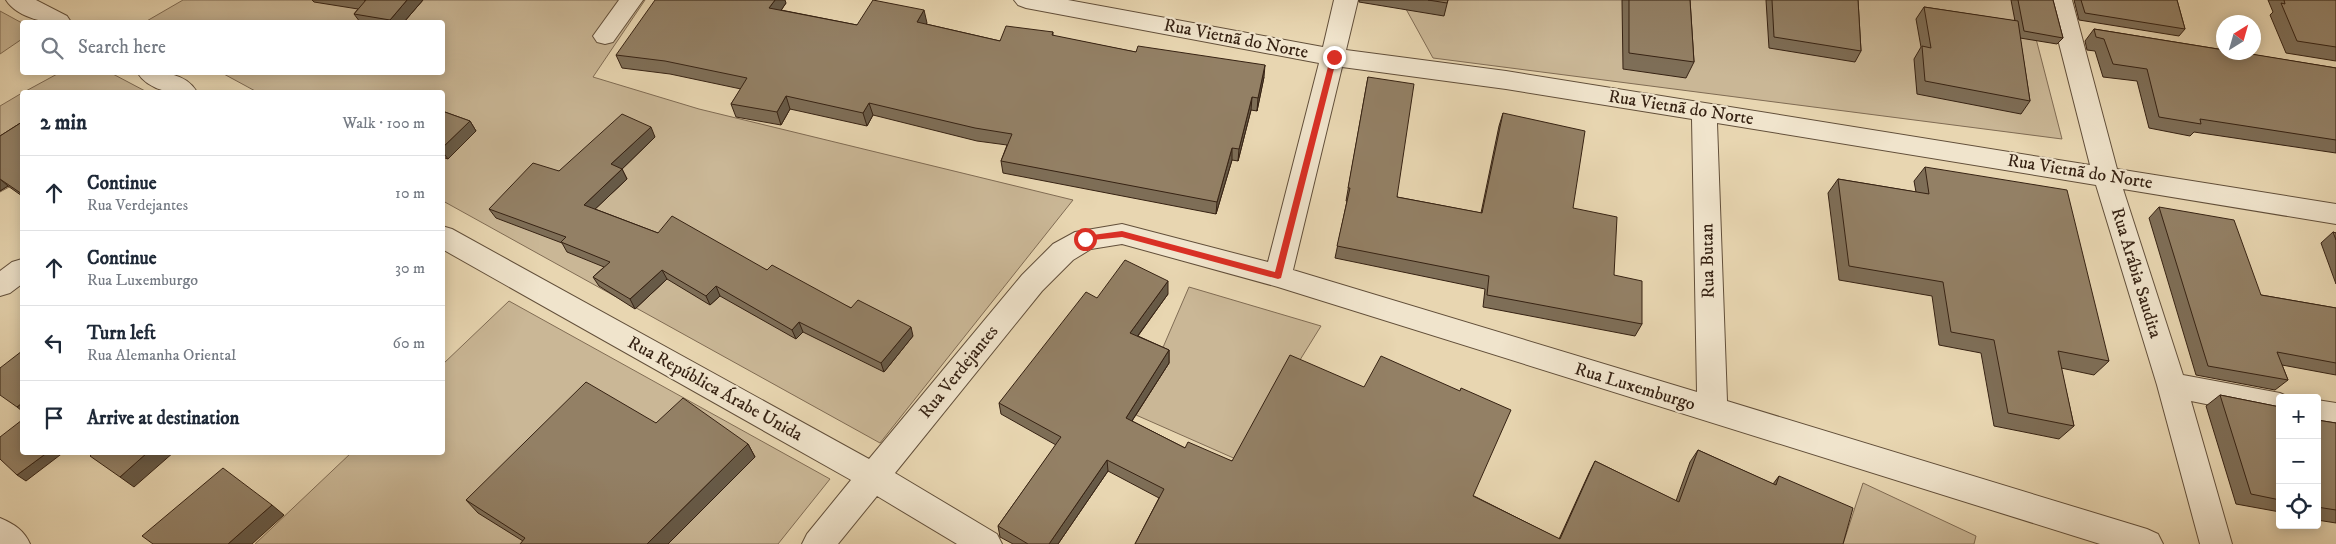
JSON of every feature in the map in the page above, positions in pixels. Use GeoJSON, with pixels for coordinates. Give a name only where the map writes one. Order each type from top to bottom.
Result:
{"type":"FeatureCollection","features":[{"type":"Feature","properties":{"kind":"street"},"geometry":{"type":"LineString","coordinates":[[18,0],[55,20]]}},
{"type":"Feature","properties":{"kind":"street"},"geometry":{"type":"LineString","coordinates":[[605,36],[631,0]]}},
{"type":"Feature","properties":{"kind":"street","name":"Rua Vietnã do Norte"},"geometry":{"type":"LineString","coordinates":[[1026,0],[1334,57],[1506,80],[2336,214]]}},
{"type":"Feature","properties":{"kind":"street"},"geometry":{"type":"LineString","coordinates":[[1278,276],[1334,57],[1346,0]]}},
{"type":"Feature","properties":{"kind":"street","name":"Rua Arábia Saudita"},"geometry":{"type":"LineString","coordinates":[[2060,0],[2078,30],[2106,176],[2172,385],[2216,544]]}},
{"type":"Feature","properties":{"kind":"street"},"geometry":{"type":"LineString","coordinates":[[154,75],[181,90]]}},
{"type":"Feature","properties":{"kind":"street","name":"Rua Butan"},"geometry":{"type":"LineString","coordinates":[[1704,112],[1712,411]]}},
{"type":"Feature","properties":{"kind":"street","name":"Rua Luxemburgo"},"geometry":{"type":"LineString","coordinates":[[1122,234],[1278,276],[2147,544]]}},
{"type":"Feature","properties":{"kind":"street","name":"Rua Verdejantes"},"geometry":{"type":"LineString","coordinates":[[818,544],[1032,283],[1063,252],[1085,239],[1122,234]]}},
{"type":"Feature","properties":{"kind":"street","name":"Rua República Árabe Unida"},"geometry":{"type":"LineString","coordinates":[[445,238],[873,477],[986,544]]}},
{"type":"Feature","properties":{"kind":"street"},"geometry":{"type":"LineString","coordinates":[[0,286],[20,271]]}},
{"type":"Feature","properties":{"kind":"street"},"geometry":{"type":"LineString","coordinates":[[2172,385],[2276,405]]}},
{"type":"Feature","properties":{"kind":"street"},"geometry":{"type":"LineString","coordinates":[[2321,413],[2336,416]]}},
{"type":"Feature","properties":{"kind":"street"},"geometry":{"type":"LineString","coordinates":[[0,533],[14,544]]}},
{"type":"Feature","properties":{"kind":"shaded area"},"geometry":{"type":"Polygon","coordinates":[[[183,0],[645,0],[593,77],[699,109],[1073,200],[880,443],[445,202],[445,90],[253,90],[226,75],[445,75],[445,20],[148,20],[183,0]]]}},
{"type":"Feature","properties":{"kind":"shaded area"},"geometry":{"type":"Polygon","coordinates":[[[1401,0],[2026,0],[2062,139],[1433,58],[1401,0]]]}},
{"type":"Feature","properties":{"kind":"shaded area"},"geometry":{"type":"Polygon","coordinates":[[[0,11],[20,22],[20,40],[0,54],[0,11]]]}},
{"type":"Feature","properties":{"kind":"shaded area"},"geometry":{"type":"Polygon","coordinates":[[[55,75],[115,75],[143,90],[28,90],[55,75]]]}},
{"type":"Feature","properties":{"kind":"shaded area"},"geometry":{"type":"Polygon","coordinates":[[[20,94],[20,181],[0,192],[0,106],[20,94]]]}},
{"type":"Feature","properties":{"kind":"shaded area"},"geometry":{"type":"Polygon","coordinates":[[[1189,287],[1321,326],[1238,460],[1136,415],[1169,363],[1161,352],[1189,287]]]}},
{"type":"Feature","properties":{"kind":"shaded area"},"geometry":{"type":"Polygon","coordinates":[[[509,301],[830,479],[778,544],[255,544],[349,455],[445,455],[445,362],[509,301]]]}},
{"type":"Feature","properties":{"kind":"shaded area"},"geometry":{"type":"Polygon","coordinates":[[[1863,483],[1976,536],[1974,544],[1843,544],[1863,483]]]}},
{"type":"Feature","properties":{"kind":"building"},"geometry":{"type":"Polygon","coordinates":[[[366,0],[407,0],[390,20],[354,14],[366,0]]]}},
{"type":"Feature","properties":{"kind":"building"},"geometry":{"type":"Polygon","coordinates":[[[655,0],[775,0],[769,8],[857,25],[873,0],[924,10],[917,22],[1000,41],[1006,26],[1053,32],[1052,35],[1136,52],[1138,46],[1265,65],[1258,98],[1252,97],[1239,149],[1232,148],[1217,202],[1001,161],[1012,134],[975,128],[869,103],[863,113],[786,96],[777,112],[731,104],[747,78],[665,61],[616,55],[655,0]]]}},
{"type":"Feature","properties":{"kind":"building"},"geometry":{"type":"Polygon","coordinates":[[[1428,0],[1448,0],[1447,3],[1428,0]]]}},
{"type":"Feature","properties":{"kind":"building"},"geometry":{"type":"Polygon","coordinates":[[[1629,0],[1690,0],[1694,62],[1629,53],[1629,0]]]}},
{"type":"Feature","properties":{"kind":"building"},"geometry":{"type":"Polygon","coordinates":[[[1772,0],[1858,0],[1861,51],[1774,37],[1772,0]]]}},
{"type":"Feature","properties":{"kind":"building"},"geometry":{"type":"Polygon","coordinates":[[[2018,0],[2053,0],[2063,38],[2024,31],[2018,0]]]}},
{"type":"Feature","properties":{"kind":"building"},"geometry":{"type":"Polygon","coordinates":[[[2081,0],[2177,0],[2185,29],[2085,13],[2081,0]]]}},
{"type":"Feature","properties":{"kind":"building"},"geometry":{"type":"Polygon","coordinates":[[[2284,0],[2336,0],[2336,47],[2297,41],[2281,3],[2285,4],[2284,0]]]}},
{"type":"Feature","properties":{"kind":"building"},"geometry":{"type":"Polygon","coordinates":[[[1924,7],[2018,21],[2030,101],[1925,81],[1922,46],[1931,48],[1924,7]]]}},
{"type":"Feature","properties":{"kind":"building"},"geometry":{"type":"Polygon","coordinates":[[[2094,29],[2216,49],[2216,60],[2261,60],[2261,56],[2336,68],[2336,140],[2200,119],[2201,124],[2159,117],[2147,69],[2113,64],[2104,39],[2096,37],[2094,29]]]}},
{"type":"Feature","properties":{"kind":"building"},"geometry":{"type":"Polygon","coordinates":[[[1368,77],[1414,84],[1397,197],[1482,213],[1503,113],[1585,131],[1573,208],[1617,217],[1614,275],[1642,281],[1642,324],[1487,295],[1489,276],[1337,246],[1350,188],[1348,188],[1368,77]]]}},
{"type":"Feature","properties":{"kind":"building"},"geometry":{"type":"Polygon","coordinates":[[[445,112],[470,121],[445,145],[445,112]]]}},
{"type":"Feature","properties":{"kind":"building"},"geometry":{"type":"Polygon","coordinates":[[[622,114],[651,127],[611,164],[622,169],[584,205],[658,233],[672,216],[767,270],[772,265],[851,308],[858,300],[911,327],[881,363],[799,322],[792,330],[716,286],[706,296],[662,270],[630,299],[593,277],[610,262],[561,242],[566,237],[489,209],[533,163],[559,171],[622,114]]]}},
{"type":"Feature","properties":{"kind":"building"},"geometry":{"type":"Polygon","coordinates":[[[20,123],[20,193],[0,179],[0,136],[20,123]]]}},
{"type":"Feature","properties":{"kind":"building"},"geometry":{"type":"Polygon","coordinates":[[[1925,167],[2067,190],[2109,361],[2058,351],[2074,426],[2008,413],[1994,340],[1951,332],[1943,282],[1849,266],[1838,179],[1929,194],[1925,167]]]}},
{"type":"Feature","properties":{"kind":"building"},"geometry":{"type":"Polygon","coordinates":[[[2159,207],[2234,220],[2261,295],[2336,308],[2336,363],[2277,352],[2288,380],[2208,366],[2159,207]]]}},
{"type":"Feature","properties":{"kind":"building"},"geometry":{"type":"Polygon","coordinates":[[[1125,260],[1168,281],[1130,333],[1169,350],[1126,418],[1185,448],[1188,442],[1232,461],[1290,355],[1364,387],[1381,356],[1460,391],[1461,388],[1511,410],[1473,496],[1560,539],[1595,461],[1679,502],[1698,450],[1776,485],[1779,476],[1853,508],[1843,544],[1135,544],[1164,489],[1107,460],[1049,544],[1028,544],[998,526],[1061,437],[999,403],[1086,292],[1097,298],[1125,260]]]}},
{"type":"Feature","properties":{"kind":"building"},"geometry":{"type":"Polygon","coordinates":[[[20,353],[20,405],[17,407],[0,395],[0,368],[20,353]]]}},
{"type":"Feature","properties":{"kind":"building"},"geometry":{"type":"Polygon","coordinates":[[[586,382],[656,423],[683,398],[748,444],[647,544],[520,544],[525,538],[466,500],[586,382]]]}},
{"type":"Feature","properties":{"kind":"building"},"geometry":{"type":"Polygon","coordinates":[[[2220,395],[2276,406],[2276,499],[2251,494],[2220,395]]]}},
{"type":"Feature","properties":{"kind":"building"},"geometry":{"type":"Polygon","coordinates":[[[2321,421],[2336,423],[2336,510],[2321,508],[2321,421]]]}},
{"type":"Feature","properties":{"kind":"building"},"geometry":{"type":"Polygon","coordinates":[[[20,422],[20,455],[44,455],[17,475],[0,459],[0,437],[20,422]]]}},
{"type":"Feature","properties":{"kind":"building"},"geometry":{"type":"Polygon","coordinates":[[[91,455],[145,455],[120,477],[91,455]]]}},
{"type":"Feature","properties":{"kind":"building"},"geometry":{"type":"Polygon","coordinates":[[[223,468],[272,505],[228,544],[153,544],[142,536],[223,468]]]}},
{"type":"Feature","properties":{"kind":"route"},"geometry":{"type":"LineString","coordinates":[[1085,239],[1122,234],[1278,276],[1334,57]]}}]}
